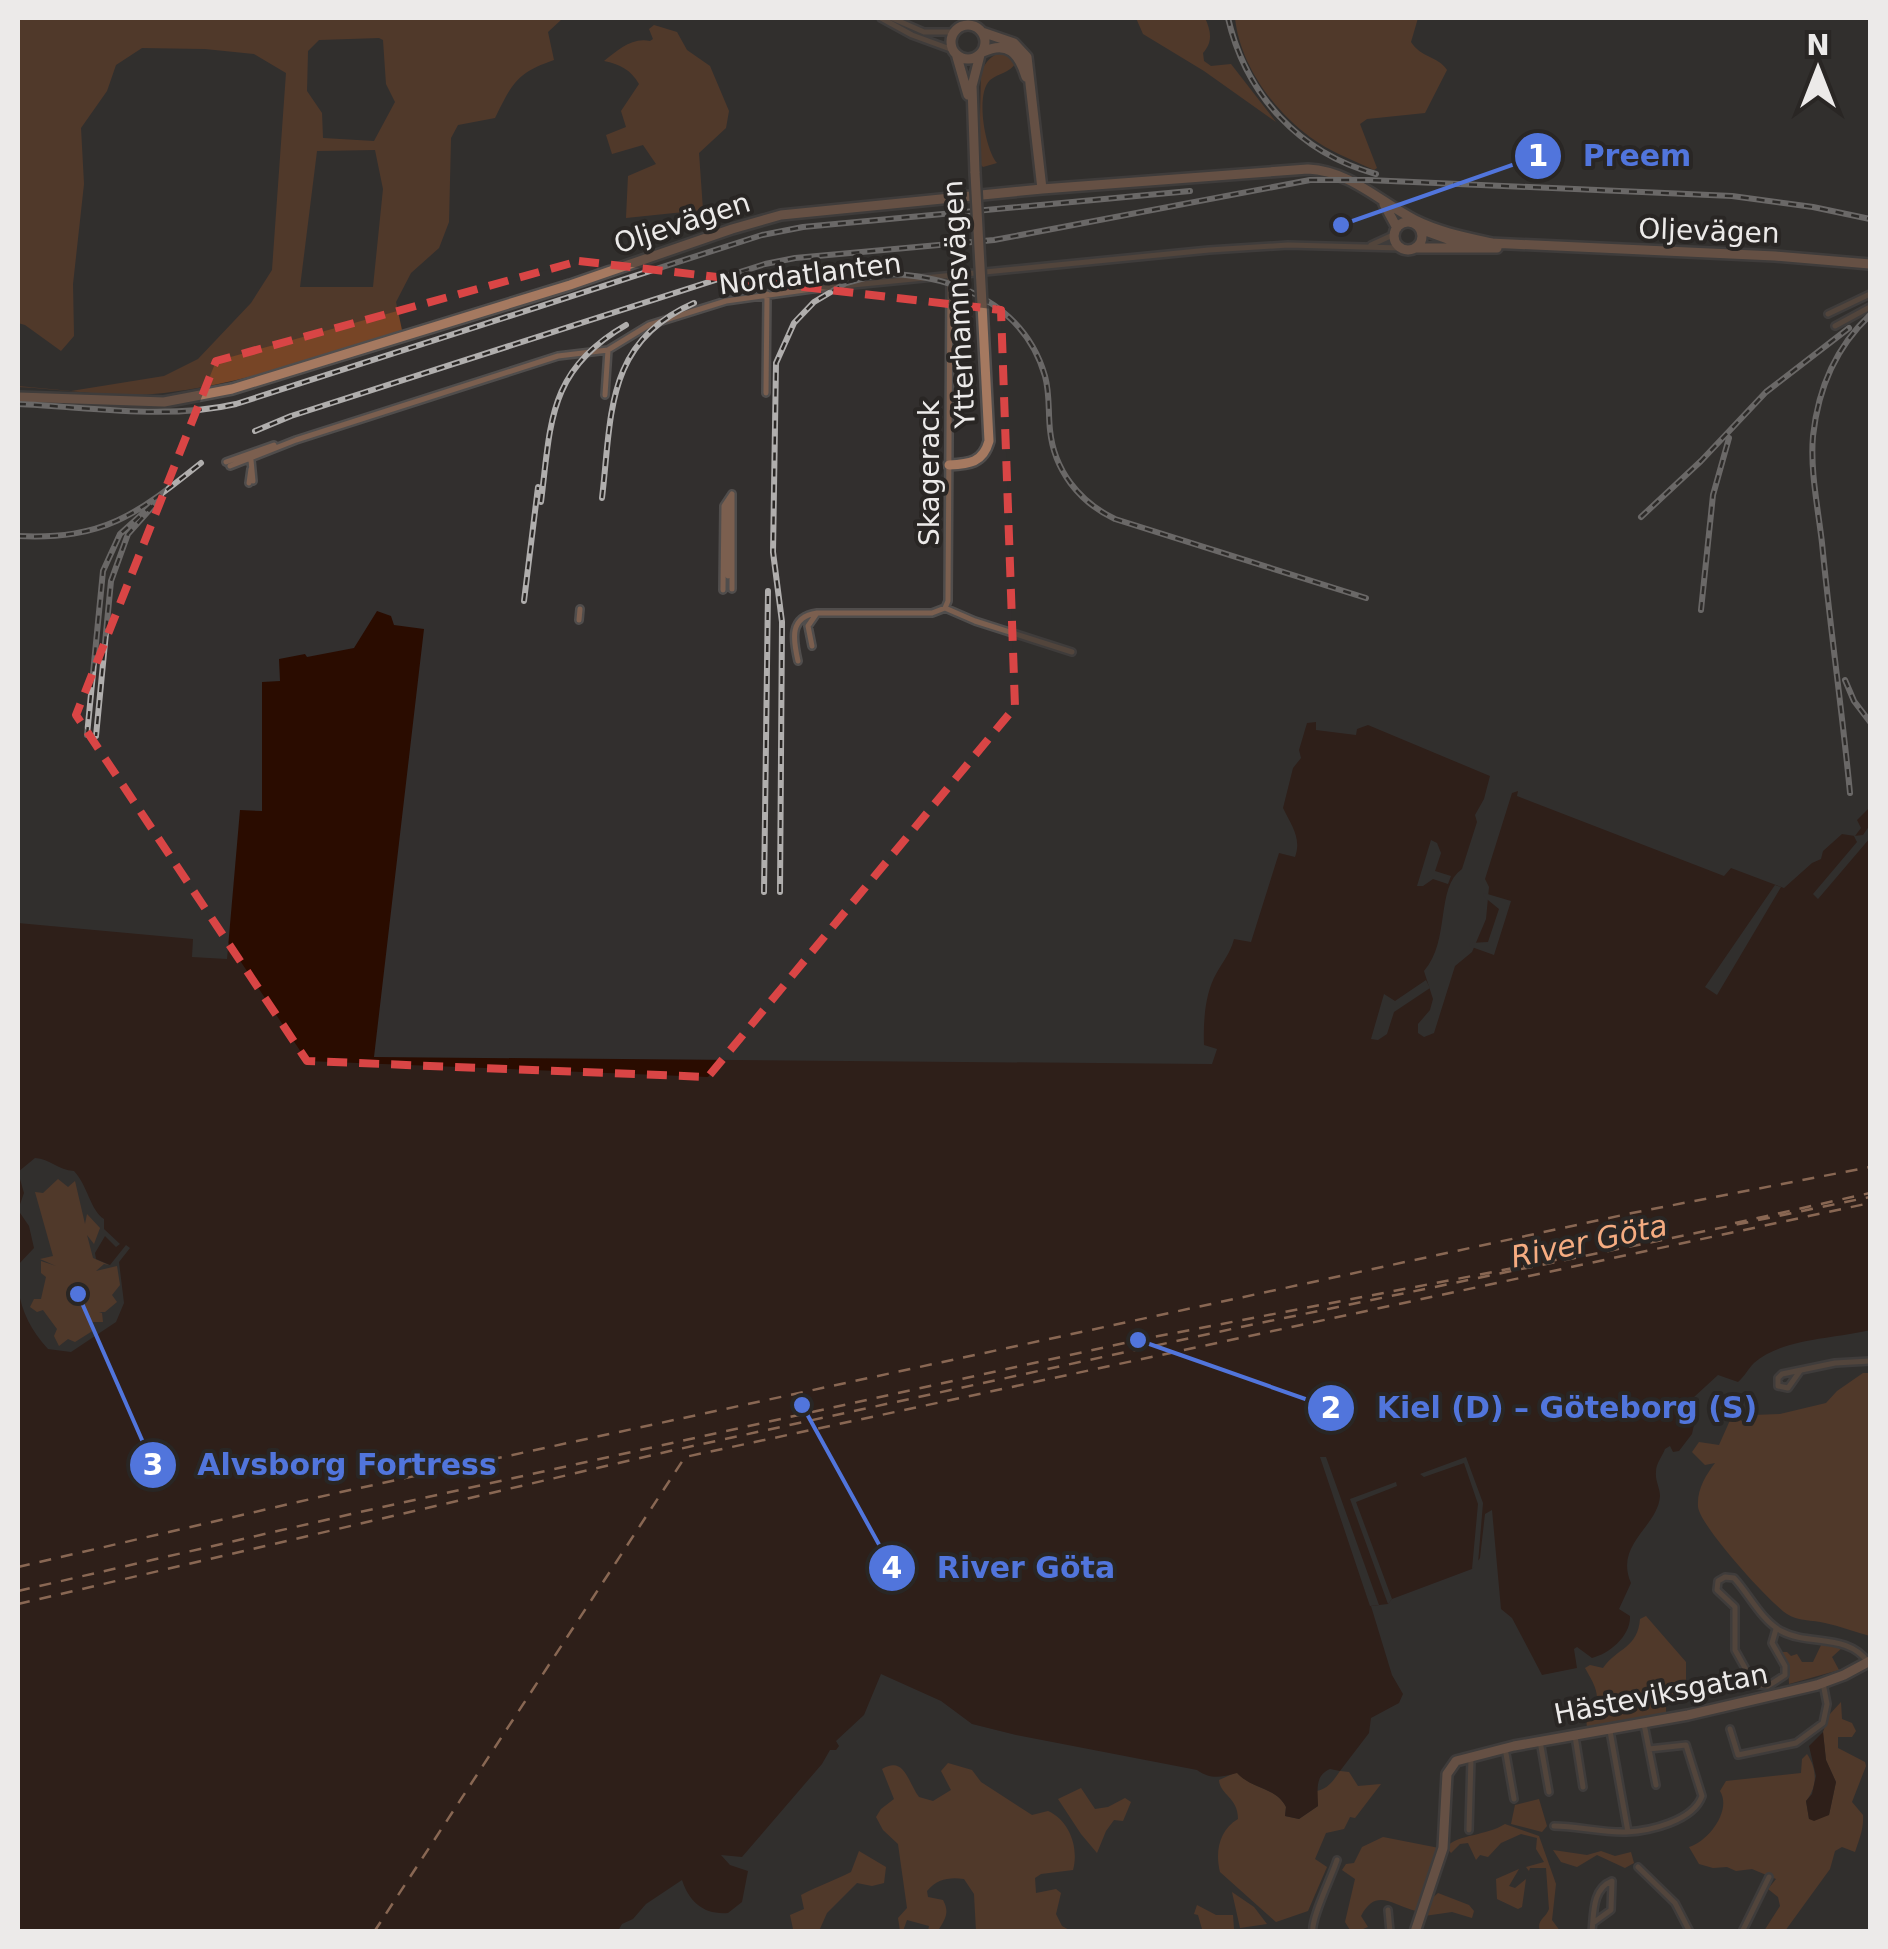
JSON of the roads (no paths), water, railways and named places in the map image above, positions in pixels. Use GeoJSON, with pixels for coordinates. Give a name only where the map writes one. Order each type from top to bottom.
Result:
{"type":"FeatureCollection","features":[{"type":"Feature","properties":{"kind":"street"},"geometry":{"type":"LineString","coordinates":[[881,18],[969,60],[998,47],[1014,51],[1021,60],[1032,98]]}},
{"type":"Feature","properties":{"kind":"street"},"geometry":{"type":"LineString","coordinates":[[892,18],[924,32],[956,30],[966,25],[1009,41]]}},
{"type":"Feature","properties":{"kind":"street"},"geometry":{"type":"LineString","coordinates":[[954,52],[951,39],[961,18]]}},
{"type":"Feature","properties":{"kind":"street"},"geometry":{"type":"LineString","coordinates":[[977,18],[986,40],[981,53]]}},
{"type":"Feature","properties":{"kind":"street"},"geometry":{"type":"LineString","coordinates":[[977,18],[1022,49],[1027,57],[1042,189]]}},
{"type":"Feature","properties":{"kind":"street","name":"Ytterhamnsvägen"},"geometry":{"type":"LineString","coordinates":[[954,52],[972,112]]}},
{"type":"Feature","properties":{"kind":"street","name":"Ytterhamnsvägen"},"geometry":{"type":"LineString","coordinates":[[949,465],[978,460],[989,441],[972,112],[973,77],[981,53]]}},
{"type":"Feature","properties":{"kind":"street","name":"Oljevägen"},"geometry":{"type":"LineString","coordinates":[[18,398],[134,403],[205,395],[570,285],[764,219],[1042,189],[1308,169],[1338,172],[1444,232],[1492,243]]}},
{"type":"Feature","properties":{"kind":"street","name":"Oljevägen"},"geometry":{"type":"LineString","coordinates":[[1372,194],[1420,229],[1456,242],[1742,254],[1870,264]]}},
{"type":"Feature","properties":{"kind":"street","name":"Oljevägen"},"geometry":{"type":"LineString","coordinates":[[1384,204],[1401,248],[1546,247]]}},
{"type":"Feature","properties":{"kind":"street"},"geometry":{"type":"LineString","coordinates":[[1396,231],[1410,222]]}},
{"type":"Feature","properties":{"kind":"street"},"geometry":{"type":"LineString","coordinates":[[1415,248],[1422,239],[1420,229]]}},
{"type":"Feature","properties":{"kind":"street","name":"Nordatlanten"},"geometry":{"type":"LineString","coordinates":[[1363,247],[1378,244],[1396,231]]}},
{"type":"Feature","properties":{"kind":"street","name":"Nordatlanten"},"geometry":{"type":"LineString","coordinates":[[228,464],[558,356],[608,350],[649,325],[726,301],[1268,246],[1401,248]]}},
{"type":"Feature","properties":{"kind":"street","name":"Skagerack"},"geometry":{"type":"LineString","coordinates":[[945,608],[950,278]]}},
{"type":"Feature","properties":{"kind":"street"},"geometry":{"type":"LineString","coordinates":[[766,393],[768,294]]}},
{"type":"Feature","properties":{"kind":"street"},"geometry":{"type":"LineString","coordinates":[[1828,314],[1870,294]]}},
{"type":"Feature","properties":{"kind":"street"},"geometry":{"type":"LineString","coordinates":[[1836,326],[1870,307]]}},
{"type":"Feature","properties":{"kind":"street"},"geometry":{"type":"LineString","coordinates":[[605,395],[608,350]]}},
{"type":"Feature","properties":{"kind":"street"},"geometry":{"type":"LineString","coordinates":[[250,459],[251,482]]}},
{"type":"Feature","properties":{"kind":"street"},"geometry":{"type":"LineString","coordinates":[[728,499],[728,589]]}},
{"type":"Feature","properties":{"kind":"street"},"geometry":{"type":"LineString","coordinates":[[798,661],[793,639],[796,624],[803,615],[816,612],[932,613],[945,608],[1072,652]]}},
{"type":"Feature","properties":{"kind":"street"},"geometry":{"type":"LineString","coordinates":[[579,620],[580,609]]}},
{"type":"Feature","properties":{"kind":"street"},"geometry":{"type":"LineString","coordinates":[[812,646],[808,624],[816,612]]}},
{"type":"Feature","properties":{"kind":"street"},"geometry":{"type":"LineString","coordinates":[[1800,1371],[1790,1386],[1780,1387],[1777,1380],[1782,1374],[1835,1363],[1870,1361]]}},
{"type":"Feature","properties":{"kind":"street"},"geometry":{"type":"LineString","coordinates":[[1776,1628],[1772,1643],[1785,1666],[1785,1675],[1775,1684],[1760,1686],[1750,1681],[1738,1659],[1733,1637],[1736,1611],[1733,1602],[1717,1590],[1718,1581],[1734,1578],[1776,1628],[1793,1636],[1851,1647],[1869,1661]]}},
{"type":"Feature","properties":{"kind":"street","name":"Hästeviksgatan"},"geometry":{"type":"LineString","coordinates":[[1415,1932],[1442,1854],[1447,1774],[1456,1761],[1823,1684],[1869,1661]]}},
{"type":"Feature","properties":{"kind":"street"},"geometry":{"type":"LineString","coordinates":[[1730,1729],[1738,1756],[1796,1743],[1824,1720],[1827,1700],[1823,1684]]}},
{"type":"Feature","properties":{"kind":"street"},"geometry":{"type":"LineString","coordinates":[[1644,1722],[1656,1785]]}},
{"type":"Feature","properties":{"kind":"street"},"geometry":{"type":"LineString","coordinates":[[1609,1729],[1628,1832]]}},
{"type":"Feature","properties":{"kind":"street"},"geometry":{"type":"LineString","coordinates":[[1575,1735],[1584,1787]]}},
{"type":"Feature","properties":{"kind":"street"},"geometry":{"type":"LineString","coordinates":[[1540,1741],[1548,1792]]}},
{"type":"Feature","properties":{"kind":"street"},"geometry":{"type":"LineString","coordinates":[[1554,1826],[1628,1832],[1685,1816],[1701,1799],[1686,1745],[1649,1749]]}},
{"type":"Feature","properties":{"kind":"street"},"geometry":{"type":"LineString","coordinates":[[1505,1748],[1514,1799]]}},
{"type":"Feature","properties":{"kind":"street"},"geometry":{"type":"LineString","coordinates":[[1469,1830],[1471,1757]]}},
{"type":"Feature","properties":{"kind":"street"},"geometry":{"type":"LineString","coordinates":[[1312,1932],[1312,1920],[1337,1860]]}},
{"type":"Feature","properties":{"kind":"street"},"geometry":{"type":"LineString","coordinates":[[1638,1867],[1675,1903],[1690,1932]]}},
{"type":"Feature","properties":{"kind":"street"},"geometry":{"type":"LineString","coordinates":[[1742,1932],[1769,1877]]}},
{"type":"Feature","properties":{"kind":"street"},"geometry":{"type":"LineString","coordinates":[[1592,1932],[1593,1923],[1598,1891],[1612,1882],[1611,1910],[1593,1923]]}},
{"type":"Feature","properties":{"kind":"street"},"geometry":{"type":"LineString","coordinates":[[1388,1910],[1390,1932]]}},
{"type":"Feature","properties":{"kind":"water"},"geometry":{"type":"Polygon","coordinates":[[[377,611],[391,616],[394,625],[424,629],[374,1057],[1212,1064],[1217,1049],[1204,1045],[1204,1036],[1212,982],[1234,939],[1251,942],[1279,853],[1295,857],[1297,850],[1283,808],[1293,768],[1301,758],[1299,750],[1307,723],[1316,722],[1316,730],[1356,735],[1357,729],[1368,725],[1490,776],[1475,815],[1477,822],[1462,869],[1448,889],[1438,945],[1424,971],[1433,999],[1430,1010],[1418,1024],[1418,1033],[1424,1037],[1434,1033],[1455,966],[1472,952],[1486,919],[1489,887],[1485,879],[1512,793],[1518,791],[1517,796],[1724,876],[1731,868],[1784,888],[1821,859],[1823,851],[1842,834],[1855,836],[1861,828],[1857,820],[1870,807],[1870,1330],[1779,1349],[1754,1363],[1738,1382],[1718,1375],[1693,1398],[1698,1407],[1692,1434],[1679,1451],[1673,1452],[1670,1446],[1665,1449],[1656,1469],[1660,1496],[1657,1507],[1628,1557],[1631,1583],[1619,1609],[1630,1616],[1627,1630],[1605,1653],[1592,1658],[1577,1647],[1577,1668],[1542,1675],[1512,1618],[1501,1609],[1492,1510],[1485,1514],[1480,1558],[1472,1569],[1392,1599],[1388,1604],[1371,1606],[1392,1675],[1403,1694],[1399,1703],[1371,1718],[1369,1733],[1340,1771],[1330,1769],[1321,1776],[1318,1806],[1299,1819],[1285,1816],[1282,1800],[1237,1773],[1212,1776],[972,1724],[941,1701],[881,1674],[864,1715],[836,1741],[836,1750],[830,1750],[742,1857],[721,1855],[730,1865],[748,1871],[742,1902],[728,1913],[712,1912],[699,1905],[682,1880],[646,1904],[618,1931],[18,1931],[18,1288],[25,1313],[42,1342],[48,1349],[71,1352],[116,1322],[124,1303],[119,1262],[130,1248],[126,1245],[110,1265],[96,1259],[95,1253],[105,1236],[116,1247],[120,1244],[104,1229],[104,1219],[74,1171],[35,1158],[18,1172],[18,923],[193,939],[192,957],[227,959],[240,810],[262,811],[262,682],[280,681],[279,659],[354,648],[377,611]]]}},
{"type":"Feature","properties":{"kind":"water"},"geometry":{"type":"Polygon","coordinates":[[[18,1172],[24,1193],[18,1210],[18,1172]]]}},
{"type":"Feature","properties":{"kind":"water"},"geometry":{"type":"Polygon","coordinates":[[[18,1210],[29,1226],[34,1248],[18,1265],[18,1210]]]}},
{"type":"Feature","properties":{"kind":"water"},"geometry":{"type":"Polygon","coordinates":[[[1823,1732],[1826,1760],[1836,1782],[1829,1815],[1814,1821],[1809,1819],[1806,1801],[1816,1776],[1809,1746],[1823,1732]]]}},
{"type":"Feature","properties":{"kind":"railway"},"geometry":{"type":"LineString","coordinates":[[1228,18],[1248,72],[1280,117],[1323,152],[1376,174]]}},
{"type":"Feature","properties":{"kind":"railway"},"geometry":{"type":"LineString","coordinates":[[255,431],[291,416],[765,264],[994,240],[1310,180],[1732,196],[1870,219]]}},
{"type":"Feature","properties":{"kind":"railway"},"geometry":{"type":"LineString","coordinates":[[18,404],[155,412],[209,409],[236,404],[762,235],[803,227],[1190,191]]}},
{"type":"Feature","properties":{"kind":"railway"},"geometry":{"type":"LineString","coordinates":[[890,274],[940,281],[963,289],[1005,313],[1022,331],[1045,376],[1052,445],[1057,458],[1070,483],[1090,504],[1115,519],[1366,598]]}},
{"type":"Feature","properties":{"kind":"railway"},"geometry":{"type":"LineString","coordinates":[[780,892],[782,622],[773,552],[776,363],[794,323],[814,302],[846,283],[872,276]]}},
{"type":"Feature","properties":{"kind":"railway"},"geometry":{"type":"LineString","coordinates":[[602,498],[612,410],[628,360],[643,338],[665,319],[694,303]]}},
{"type":"Feature","properties":{"kind":"railway"},"geometry":{"type":"LineString","coordinates":[[1850,793],[1812,449],[1819,402],[1831,370],[1847,341],[1870,315]]}},
{"type":"Feature","properties":{"kind":"railway"},"geometry":{"type":"LineString","coordinates":[[541,502],[552,423],[567,380],[600,342],[626,325]]}},
{"type":"Feature","properties":{"kind":"railway"},"geometry":{"type":"LineString","coordinates":[[1641,517],[1766,392],[1849,328]]}},
{"type":"Feature","properties":{"kind":"railway"},"geometry":{"type":"LineString","coordinates":[[1701,610],[1713,495],[1729,438]]}},
{"type":"Feature","properties":{"kind":"railway"},"geometry":{"type":"LineString","coordinates":[[18,536],[74,534],[97,528],[137,510],[201,463]]}},
{"type":"Feature","properties":{"kind":"railway"},"geometry":{"type":"LineString","coordinates":[[524,601],[538,487]]}},
{"type":"Feature","properties":{"kind":"railway"},"geometry":{"type":"LineString","coordinates":[[87,735],[103,571],[120,534],[161,497],[128,534],[111,581],[96,736]]}},
{"type":"Feature","properties":{"kind":"railway"},"geometry":{"type":"LineString","coordinates":[[764,892],[768,591]]}},
{"type":"Feature","properties":{"kind":"railway"},"geometry":{"type":"LineString","coordinates":[[1845,680],[1854,701],[1870,722]]}},
{"type":"Feature","properties":{"kind":"place","name":"Preem"},"geometry":{"type":"Point","coordinates":[1341,225]}},
{"type":"Feature","properties":{"kind":"place","name":"Alvsborg Fortress"},"geometry":{"type":"Point","coordinates":[78,1294]}},
{"type":"Feature","properties":{"kind":"place","name":"Kiel (D) – Göteborg (S)"},"geometry":{"type":"Point","coordinates":[1138,1340]}},
{"type":"Feature","properties":{"kind":"place","name":"River Göta"},"geometry":{"type":"Point","coordinates":[802,1405]}}]}
